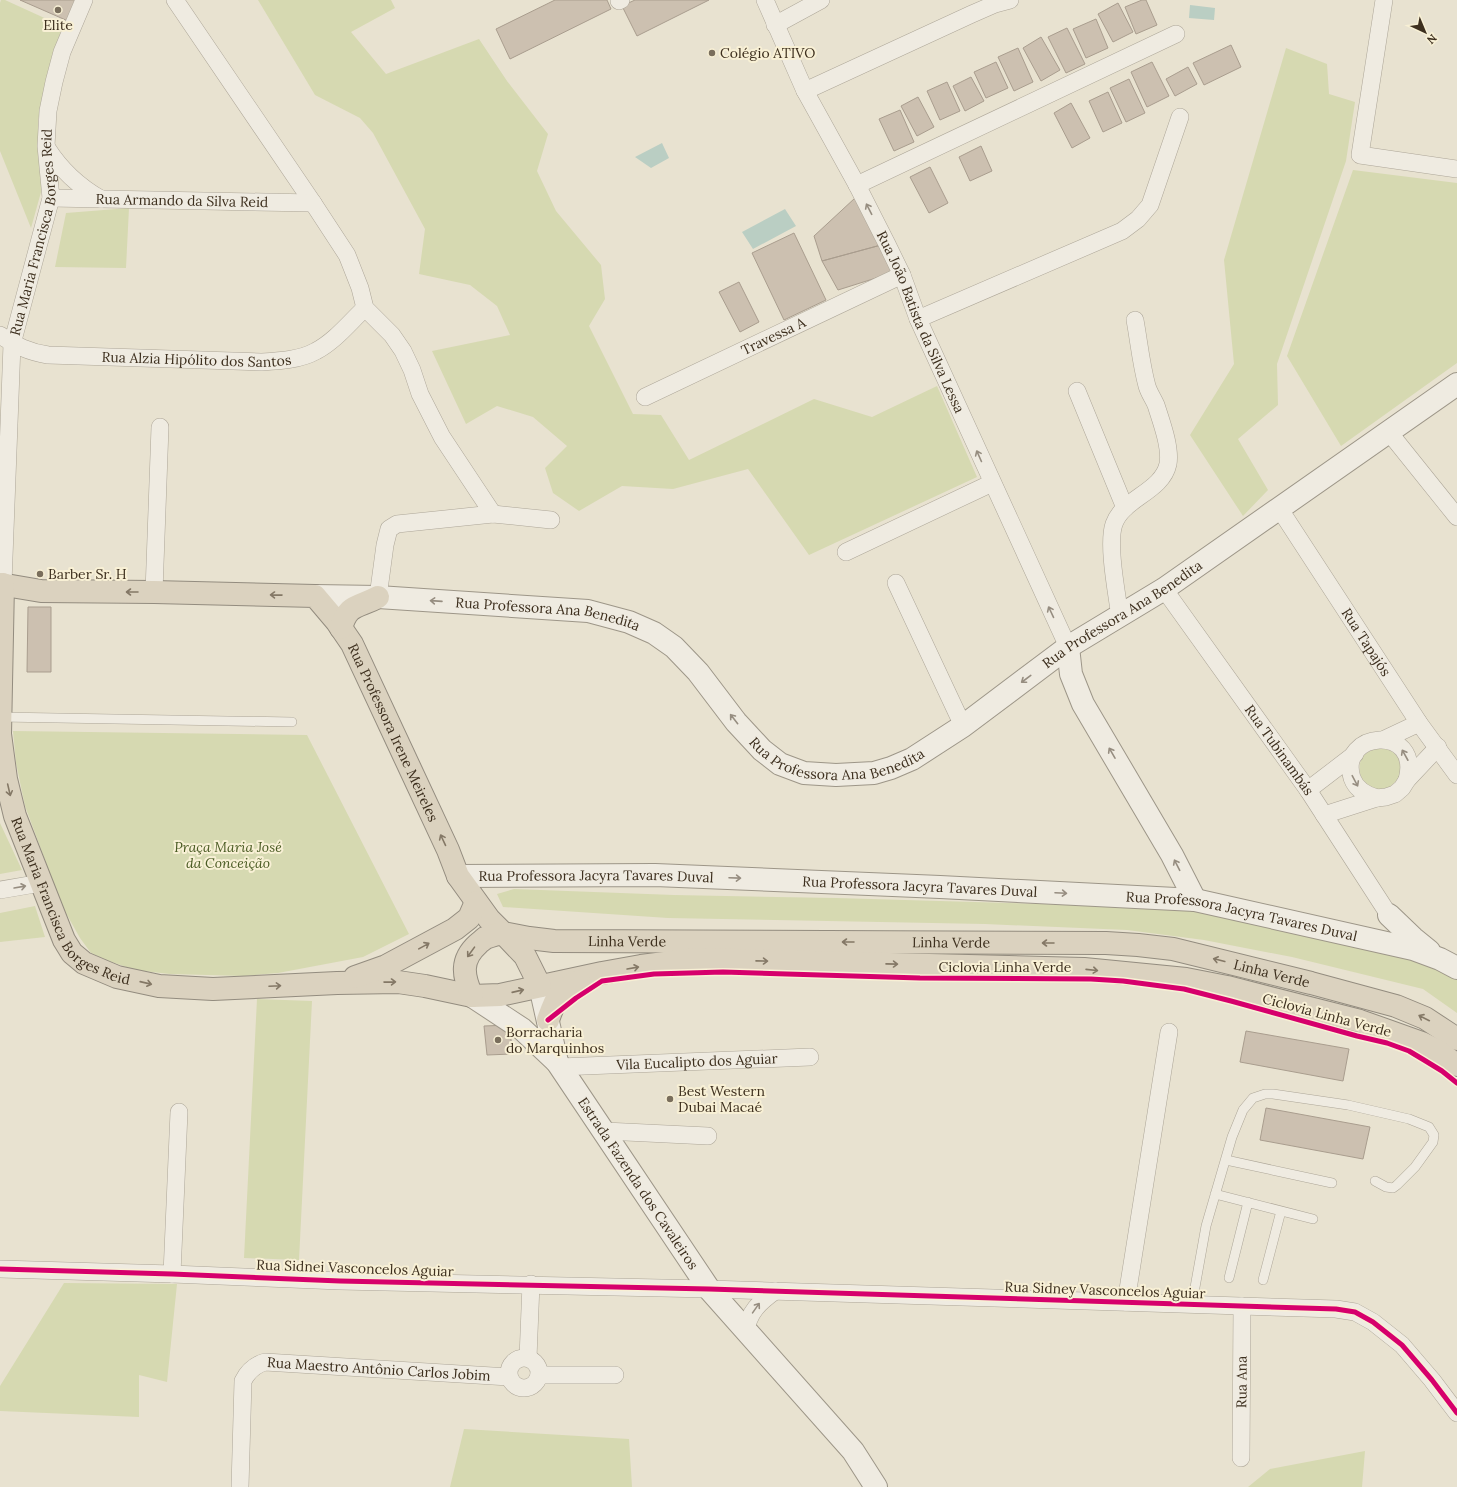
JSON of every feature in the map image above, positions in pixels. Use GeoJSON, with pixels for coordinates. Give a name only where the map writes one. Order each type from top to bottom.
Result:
{"type":"FeatureCollection","features":[{"type":"Feature","properties":{"kind":"highway","name":"Rua Professora Ana Benedita"},"geometry":{"type":"LineString","coordinates":[[1,584],[41,591],[315,596]]}},
{"type":"Feature","properties":{"kind":"highway","name":"Rua Maria Francisca Borges Reid"},"geometry":{"type":"LineString","coordinates":[[1,584],[0,728],[6,779],[15,816],[64,940],[72,953],[84,963],[117,977],[159,986],[213,989],[337,983],[398,982],[472,996],[500,995],[540,986]]}},
{"type":"Feature","properties":{"kind":"highway"},"geometry":{"type":"LineString","coordinates":[[1,631],[5,610],[14,599],[19,595],[41,591]]}},
{"type":"Feature","properties":{"kind":"highway","name":"Rua Professora Irene Meireles"},"geometry":{"type":"LineString","coordinates":[[315,596],[352,644],[448,850],[458,876]]}},
{"type":"Feature","properties":{"kind":"highway"},"geometry":{"type":"LineString","coordinates":[[341,628],[344,617],[349,610],[378,597]]}},
{"type":"Feature","properties":{"kind":"highway"},"geometry":{"type":"LineString","coordinates":[[458,876],[489,919],[525,956],[540,986]]}},
{"type":"Feature","properties":{"kind":"highway","name":"Rua Maria Francisca Borges Reid"},"geometry":{"type":"LineString","coordinates":[[337,983],[386,966],[455,929],[469,918],[476,902]]}},
{"type":"Feature","properties":{"kind":"highway"},"geometry":{"type":"LineString","coordinates":[[472,996],[464,972],[466,960],[472,949],[484,939],[504,933]]}},
{"type":"Feature","properties":{"kind":"highway","name":"Linha Verde"},"geometry":{"type":"LineString","coordinates":[[504,933],[554,941],[1090,943],[1138,945],[1180,951],[1311,983],[1396,1006],[1425,1018],[1457,1039]]}},
{"type":"Feature","properties":{"kind":"highway","name":"Linha Verde"},"geometry":{"type":"LineString","coordinates":[[540,986],[641,966],[697,959],[1084,969],[1186,979],[1226,987],[1360,1021],[1422,1043],[1436,1050],[1457,1066]]}},
{"type":"Feature","properties":{"kind":"highway"},"geometry":{"type":"LineString","coordinates":[[548,1020],[554,1000],[560,994],[577,982],[602,973]]}},
{"type":"Feature","properties":{"kind":"street","name":"Rua Maria Francisca Borges Reid"},"geometry":{"type":"LineString","coordinates":[[1,584],[6,340],[51,198],[46,146],[48,111],[62,52],[84,0]]}},
{"type":"Feature","properties":{"kind":"street"},"geometry":{"type":"LineString","coordinates":[[175,0],[347,255],[360,288],[365,308],[392,335],[403,351],[420,394],[442,437],[493,514]]}},
{"type":"Feature","properties":{"kind":"street","name":"Rua João Batista da Silva Lessa"},"geometry":{"type":"LineString","coordinates":[[766,0],[775,25],[805,91],[857,185],[902,276],[918,319],[1068,647]]}},
{"type":"Feature","properties":{"kind":"street"},"geometry":{"type":"LineString","coordinates":[[775,25],[821,0]]}},
{"type":"Feature","properties":{"kind":"street"},"geometry":{"type":"LineString","coordinates":[[805,91],[972,14],[995,4],[1010,0]]}},
{"type":"Feature","properties":{"kind":"street"},"geometry":{"type":"LineString","coordinates":[[1384,0],[1360,155],[1457,169]]}},
{"type":"Feature","properties":{"kind":"street"},"geometry":{"type":"LineString","coordinates":[[857,185],[1176,34]]}},
{"type":"Feature","properties":{"kind":"street"},"geometry":{"type":"LineString","coordinates":[[918,319],[1122,230],[1138,219],[1150,205],[1180,117]]}},
{"type":"Feature","properties":{"kind":"street"},"geometry":{"type":"LineString","coordinates":[[46,146],[55,161],[73,180],[84,189],[101,199]]}},
{"type":"Feature","properties":{"kind":"street","name":"Rua Armando da Silva Reid"},"geometry":{"type":"LineString","coordinates":[[51,198],[313,203]]}},
{"type":"Feature","properties":{"kind":"street","name":"Travessa A"},"geometry":{"type":"LineString","coordinates":[[645,397],[902,276]]}},
{"type":"Feature","properties":{"kind":"street","name":"Rua Alzia Hipólito dos Santos"},"geometry":{"type":"LineString","coordinates":[[6,340],[32,352],[64,356],[261,362],[284,360],[303,357],[316,351],[331,340],[365,308]]}},
{"type":"Feature","properties":{"kind":"street"},"geometry":{"type":"LineString","coordinates":[[1120,617],[1111,537],[1114,523],[1125,508],[1145,492],[1163,474],[1167,466],[1168,459],[1168,449],[1155,404],[1147,386],[1135,320]]}},
{"type":"Feature","properties":{"kind":"street","name":"Rua Professora Ana Benedita"},"geometry":{"type":"LineString","coordinates":[[315,596],[378,597],[588,611],[629,622],[654,633],[674,647],[698,672],[736,722],[762,750],[780,764],[804,773],[836,775],[874,773],[891,768],[912,758],[963,726],[1068,647],[1120,617],[1164,589],[1457,384]]}},
{"type":"Feature","properties":{"kind":"street"},"geometry":{"type":"LineString","coordinates":[[1077,391],[1125,508]]}},
{"type":"Feature","properties":{"kind":"street"},"geometry":{"type":"LineString","coordinates":[[154,592],[160,427]]}},
{"type":"Feature","properties":{"kind":"street"},"geometry":{"type":"LineString","coordinates":[[1388,431],[1457,516]]}},
{"type":"Feature","properties":{"kind":"street"},"geometry":{"type":"LineString","coordinates":[[846,552],[992,483]]}},
{"type":"Feature","properties":{"kind":"street","name":"Rua Tapajós"},"geometry":{"type":"LineString","coordinates":[[1279,508],[1419,723],[1457,775]]}},
{"type":"Feature","properties":{"kind":"street"},"geometry":{"type":"LineString","coordinates":[[378,597],[385,545],[389,529],[397,524],[493,514],[551,520]]}},
{"type":"Feature","properties":{"kind":"street"},"geometry":{"type":"LineString","coordinates":[[896,583],[963,726]]}},
{"type":"Feature","properties":{"kind":"street","name":"Rua Tubinambás"},"geometry":{"type":"LineString","coordinates":[[1164,589],[1308,790],[1389,915]]}},
{"type":"Feature","properties":{"kind":"street"},"geometry":{"type":"LineString","coordinates":[[1068,647],[1071,674],[1083,704],[1172,855],[1195,900]]}},
{"type":"Feature","properties":{"kind":"street"},"geometry":{"type":"LineString","coordinates":[[1308,790],[1355,754],[1363,744],[1370,741],[1384,739],[1419,723]]}},
{"type":"Feature","properties":{"kind":"street"},"geometry":{"type":"LineString","coordinates":[[1384,739],[1393,742],[1406,754],[1410,771],[1407,780]]}},
{"type":"Feature","properties":{"kind":"street"},"geometry":{"type":"LineString","coordinates":[[1324,815],[1377,798],[1395,794],[1438,747]]}},
{"type":"Feature","properties":{"kind":"street"},"geometry":{"type":"LineString","coordinates":[[1355,754],[1351,763],[1351,773],[1354,782],[1360,790],[1377,798]]}},
{"type":"Feature","properties":{"kind":"street","name":"Rua Professora Jacyra Tavares Duval"},"geometry":{"type":"LineString","coordinates":[[458,876],[655,875],[1195,900],[1413,950],[1448,964]]}},
{"type":"Feature","properties":{"kind":"street"},"geometry":{"type":"LineString","coordinates":[[0,890],[41,883]]}},
{"type":"Feature","properties":{"kind":"street","name":"Rua Professora Jacyra Tavares Duval"},"geometry":{"type":"LineString","coordinates":[[1377,942],[1390,936],[1392,927],[1389,915]]}},
{"type":"Feature","properties":{"kind":"street","name":"Rua Professora Jacyra Tavares Duval"},"geometry":{"type":"LineString","coordinates":[[1389,915],[1413,938],[1448,964]]}},
{"type":"Feature","properties":{"kind":"street","name":"Estrada Fazenda dos Cavaleiros"},"geometry":{"type":"LineString","coordinates":[[540,986],[559,1065]]}},
{"type":"Feature","properties":{"kind":"street","name":"Estrada Fazenda dos Cavaleiros"},"geometry":{"type":"LineString","coordinates":[[472,996],[522,1029],[559,1065],[605,1131],[709,1289],[854,1451],[876,1487]]}},
{"type":"Feature","properties":{"kind":"street"},"geometry":{"type":"LineString","coordinates":[[1126,1302],[1169,1032]]}},
{"type":"Feature","properties":{"kind":"street","name":"Vila Eucalipto dos Aguiar"},"geometry":{"type":"LineString","coordinates":[[559,1065],[810,1057]]}},
{"type":"Feature","properties":{"kind":"street"},"geometry":{"type":"LineString","coordinates":[[172,1274],[179,1112]]}},
{"type":"Feature","properties":{"kind":"street"},"geometry":{"type":"LineString","coordinates":[[605,1131],[708,1136]]}},
{"type":"Feature","properties":{"kind":"street","name":"Rua Sidnei Vasconcelos Aguiar"},"geometry":{"type":"LineString","coordinates":[[0,1269],[340,1281],[709,1289]]}},
{"type":"Feature","properties":{"kind":"street"},"geometry":{"type":"LineString","coordinates":[[528,1358],[531,1284]]}},
{"type":"Feature","properties":{"kind":"street","name":"Rua Sidney Vasconcelos Aguiar"},"geometry":{"type":"LineString","coordinates":[[709,1289],[1192,1304],[1355,1312],[1373,1322],[1402,1345],[1432,1380],[1457,1413]]}},
{"type":"Feature","properties":{"kind":"street"},"geometry":{"type":"LineString","coordinates":[[746,1332],[748,1321],[756,1306],[775,1291]]}},
{"type":"Feature","properties":{"kind":"street","name":"Rua Ana"},"geometry":{"type":"LineString","coordinates":[[1240,1458],[1242,1306]]}},
{"type":"Feature","properties":{"kind":"street"},"geometry":{"type":"LineString","coordinates":[[528,1358],[536,1365],[539,1375],[536,1383],[529,1388],[520,1388],[513,1384],[509,1377],[509,1369],[513,1362],[528,1358]]}},
{"type":"Feature","properties":{"kind":"street","name":"Rua Maestro Antônio Carlos Jobim"},"geometry":{"type":"LineString","coordinates":[[240,1487],[244,1381],[246,1376],[257,1365],[266,1362],[509,1377]]}},
{"type":"Feature","properties":{"kind":"street"},"geometry":{"type":"LineString","coordinates":[[539,1375],[615,1375]]}},
{"type":"Feature","properties":{"kind":"lane"},"geometry":{"type":"LineString","coordinates":[[0,728],[292,722]]}},
{"type":"Feature","properties":{"kind":"lane"},"geometry":{"type":"LineString","coordinates":[[1192,1304],[1206,1226],[1215,1194],[1232,1137],[1243,1110],[1253,1098],[1265,1094],[1348,1105],[1409,1119],[1429,1127],[1434,1134],[1433,1142],[1415,1167],[1397,1186],[1393,1188],[1386,1187],[1375,1182]]}},
{"type":"Feature","properties":{"kind":"lane"},"geometry":{"type":"LineString","coordinates":[[1226,1160],[1332,1183]]}},
{"type":"Feature","properties":{"kind":"lane"},"geometry":{"type":"LineString","coordinates":[[1215,1194],[1313,1219]]}},
{"type":"Feature","properties":{"kind":"lane"},"geometry":{"type":"LineString","coordinates":[[1229,1278],[1248,1202]]}},
{"type":"Feature","properties":{"kind":"lane"},"geometry":{"type":"LineString","coordinates":[[1263,1280],[1281,1211]]}},
{"type":"Feature","properties":{"kind":"green space"},"geometry":{"type":"Polygon","coordinates":[[[1,0],[5,0],[62,26],[38,120],[43,185],[31,228],[0,151],[1,0]]]}},
{"type":"Feature","properties":{"kind":"green space"},"geometry":{"type":"Polygon","coordinates":[[[258,0],[391,0],[395,8],[351,32],[386,74],[479,39],[507,81],[548,134],[537,171],[556,211],[601,265],[605,299],[589,326],[633,414],[661,415],[689,460],[814,399],[872,417],[937,386],[977,477],[809,555],[748,469],[673,489],[622,486],[579,511],[553,493],[545,468],[567,446],[533,417],[497,406],[466,424],[432,351],[510,335],[497,306],[470,285],[419,274],[425,229],[373,133],[360,118],[315,95],[258,0]]]}},
{"type":"Feature","properties":{"kind":"green space"},"geometry":{"type":"Polygon","coordinates":[[[1286,48],[1327,64],[1329,94],[1355,102],[1346,161],[1277,364],[1278,405],[1238,439],[1268,490],[1243,516],[1190,435],[1234,364],[1224,260],[1286,48]]]}},
{"type":"Feature","properties":{"kind":"green space"},"geometry":{"type":"Polygon","coordinates":[[[1353,170],[1457,183],[1457,363],[1341,446],[1287,356],[1353,170]]]}},
{"type":"Feature","properties":{"kind":"green space"},"geometry":{"type":"Polygon","coordinates":[[[129,208],[126,268],[55,267],[66,213],[129,208]]]}},
{"type":"Feature","properties":{"kind":"green space","name":"Praça Maria José da Conceição"},"geometry":{"type":"Polygon","coordinates":[[[13,731],[307,735],[409,934],[363,957],[278,973],[244,976],[170,974],[135,970],[91,953],[80,938],[62,906],[25,806],[16,763],[13,731]]]}},
{"type":"Feature","properties":{"kind":"green space"},"geometry":{"type":"Polygon","coordinates":[[[1384,746],[1393,752],[1400,761],[1401,776],[1390,787],[1377,792],[1362,782],[1360,762],[1365,754],[1376,748],[1384,746]]]}},
{"type":"Feature","properties":{"kind":"green space"},"geometry":{"type":"Polygon","coordinates":[[[0,823],[22,870],[0,874],[0,823]]]}},
{"type":"Feature","properties":{"kind":"green space"},"geometry":{"type":"Polygon","coordinates":[[[514,889],[674,895],[1112,906],[1201,906],[1426,961],[1457,980],[1457,1013],[1423,989],[1292,957],[1204,940],[1127,930],[985,924],[668,918],[503,907],[497,894],[514,889]]]}},
{"type":"Feature","properties":{"kind":"green space"},"geometry":{"type":"Polygon","coordinates":[[[35,906],[45,937],[0,942],[0,913],[35,906]]]}},
{"type":"Feature","properties":{"kind":"green space"},"geometry":{"type":"Polygon","coordinates":[[[257,999],[312,1001],[299,1260],[244,1258],[257,999]]]}},
{"type":"Feature","properties":{"kind":"green space"},"geometry":{"type":"Polygon","coordinates":[[[64,1283],[177,1284],[167,1382],[139,1375],[139,1417],[0,1411],[0,1386],[64,1283]]]}},
{"type":"Feature","properties":{"kind":"green space"},"geometry":{"type":"Polygon","coordinates":[[[464,1429],[629,1439],[632,1487],[450,1487],[464,1429]]]}},
{"type":"Feature","properties":{"kind":"green space"},"geometry":{"type":"Polygon","coordinates":[[[1365,1451],[1362,1487],[1248,1487],[1270,1469],[1365,1451]]]}},
{"type":"Feature","properties":{"kind":"shaded area"},"geometry":{"type":"Polygon","coordinates":[[[1190,5],[1215,8],[1214,20],[1189,18],[1190,5]]]}},
{"type":"Feature","properties":{"kind":"shaded area"},"geometry":{"type":"Polygon","coordinates":[[[662,143],[669,158],[651,168],[635,157],[662,143]]]}},
{"type":"Feature","properties":{"kind":"shaded area"},"geometry":{"type":"Polygon","coordinates":[[[785,209],[796,226],[753,249],[742,232],[785,209]]]}},
{"type":"Feature","properties":{"kind":"building","name":"Elite"},"geometry":{"type":"Polygon","coordinates":[[[20,0],[76,0],[68,21],[20,0]]]}},
{"type":"Feature","properties":{"kind":"building"},"geometry":{"type":"Polygon","coordinates":[[[555,0],[607,0],[611,9],[510,59],[496,29],[555,0]]]}},
{"type":"Feature","properties":{"kind":"building"},"geometry":{"type":"Polygon","coordinates":[[[635,0],[709,0],[637,36],[622,6],[635,0]]]}},
{"type":"Feature","properties":{"kind":"building"},"geometry":{"type":"Polygon","coordinates":[[[1142,0],[1146,0],[1157,25],[1136,34],[1125,7],[1142,0]]]}},
{"type":"Feature","properties":{"kind":"building"},"geometry":{"type":"Polygon","coordinates":[[[1118,3],[1133,32],[1113,42],[1098,14],[1118,3]]]}},
{"type":"Feature","properties":{"kind":"building"},"geometry":{"type":"Polygon","coordinates":[[[1096,19],[1108,48],[1086,58],[1073,29],[1096,19]]]}},
{"type":"Feature","properties":{"kind":"building"},"geometry":{"type":"Polygon","coordinates":[[[1067,28],[1085,64],[1066,73],[1048,37],[1067,28]]]}},
{"type":"Feature","properties":{"kind":"building"},"geometry":{"type":"Polygon","coordinates":[[[1041,37],[1060,70],[1041,81],[1023,48],[1041,37]]]}},
{"type":"Feature","properties":{"kind":"building"},"geometry":{"type":"Polygon","coordinates":[[[1231,45],[1241,67],[1204,85],[1193,63],[1231,45]]]}},
{"type":"Feature","properties":{"kind":"building"},"geometry":{"type":"Polygon","coordinates":[[[1018,48],[1033,82],[1014,91],[998,57],[1018,48]]]}},
{"type":"Feature","properties":{"kind":"building"},"geometry":{"type":"Polygon","coordinates":[[[996,62],[1008,88],[986,98],[974,72],[996,62]]]}},
{"type":"Feature","properties":{"kind":"building"},"geometry":{"type":"Polygon","coordinates":[[[1152,62],[1169,96],[1147,107],[1131,72],[1152,62]]]}},
{"type":"Feature","properties":{"kind":"building"},"geometry":{"type":"Polygon","coordinates":[[[1188,67],[1197,84],[1175,96],[1166,79],[1188,67]]]}},
{"type":"Feature","properties":{"kind":"building"},"geometry":{"type":"Polygon","coordinates":[[[971,77],[984,101],[965,111],[953,86],[971,77]]]}},
{"type":"Feature","properties":{"kind":"building"},"geometry":{"type":"Polygon","coordinates":[[[1129,79],[1145,113],[1126,122],[1110,88],[1129,79]]]}},
{"type":"Feature","properties":{"kind":"building"},"geometry":{"type":"Polygon","coordinates":[[[947,82],[960,111],[940,120],[927,91],[947,82]]]}},
{"type":"Feature","properties":{"kind":"building"},"geometry":{"type":"Polygon","coordinates":[[[1108,92],[1122,123],[1103,132],[1089,101],[1108,92]]]}},
{"type":"Feature","properties":{"kind":"building"},"geometry":{"type":"Polygon","coordinates":[[[918,97],[934,127],[917,136],[901,106],[918,97]]]}},
{"type":"Feature","properties":{"kind":"building"},"geometry":{"type":"Polygon","coordinates":[[[1071,103],[1090,138],[1072,148],[1054,113],[1071,103]]]}},
{"type":"Feature","properties":{"kind":"building"},"geometry":{"type":"Polygon","coordinates":[[[900,110],[914,142],[894,151],[879,119],[900,110]]]}},
{"type":"Feature","properties":{"kind":"building"},"geometry":{"type":"Polygon","coordinates":[[[981,146],[992,171],[970,181],[959,157],[981,146]]]}},
{"type":"Feature","properties":{"kind":"building"},"geometry":{"type":"Polygon","coordinates":[[[930,167],[948,203],[929,213],[910,177],[930,167]]]}},
{"type":"Feature","properties":{"kind":"building"},"geometry":{"type":"Polygon","coordinates":[[[855,198],[881,245],[822,261],[814,236],[855,198]]]}},
{"type":"Feature","properties":{"kind":"building"},"geometry":{"type":"Polygon","coordinates":[[[794,233],[826,300],[784,320],[752,253],[794,233]]]}},
{"type":"Feature","properties":{"kind":"building"},"geometry":{"type":"Polygon","coordinates":[[[881,245],[892,273],[838,290],[822,261],[881,245]]]}},
{"type":"Feature","properties":{"kind":"building"},"geometry":{"type":"Polygon","coordinates":[[[739,282],[759,322],[740,332],[719,292],[739,282]]]}},
{"type":"Feature","properties":{"kind":"building"},"geometry":{"type":"Polygon","coordinates":[[[28,607],[51,607],[51,672],[27,672],[28,607]]]}},
{"type":"Feature","properties":{"kind":"building","name":"Borracharia do Marquinhos"},"geometry":{"type":"Polygon","coordinates":[[[510,1025],[512,1054],[487,1055],[484,1026],[510,1025]]]}},
{"type":"Feature","properties":{"kind":"building"},"geometry":{"type":"Polygon","coordinates":[[[1246,1031],[1349,1049],[1343,1081],[1240,1062],[1246,1031]]]}},
{"type":"Feature","properties":{"kind":"building"},"geometry":{"type":"Polygon","coordinates":[[[1266,1108],[1370,1127],[1363,1159],[1260,1140],[1266,1108]]]}},
{"type":"Feature","properties":{"kind":"cycle path","name":"Ciclovia Linha Verde"},"geometry":{"type":"LineString","coordinates":[[548,1020],[576,998],[602,981],[654,974],[723,972],[920,978],[1091,979],[1123,981],[1184,989],[1387,1043],[1409,1051],[1442,1071],[1457,1083]]}},
{"type":"Feature","properties":{"kind":"cycle path"},"geometry":{"type":"LineString","coordinates":[[0,1269],[340,1281],[709,1289],[1336,1309],[1355,1312],[1373,1322],[1402,1345],[1432,1380],[1457,1413]]}},
{"type":"Feature","properties":{"kind":"place","name":"Elite"},"geometry":{"type":"Point","coordinates":[58,10]}},
{"type":"Feature","properties":{"kind":"place","name":"Colégio ATIVO"},"geometry":{"type":"Point","coordinates":[712,53]}},
{"type":"Feature","properties":{"kind":"place","name":"Barber Sr. H"},"geometry":{"type":"Point","coordinates":[40,574]}},
{"type":"Feature","properties":{"kind":"place","name":"Borracharia do Marquinhos"},"geometry":{"type":"Point","coordinates":[498,1040]}},
{"type":"Feature","properties":{"kind":"place","name":"Best Western Dubai Macaé"},"geometry":{"type":"Point","coordinates":[670,1099]}}]}
